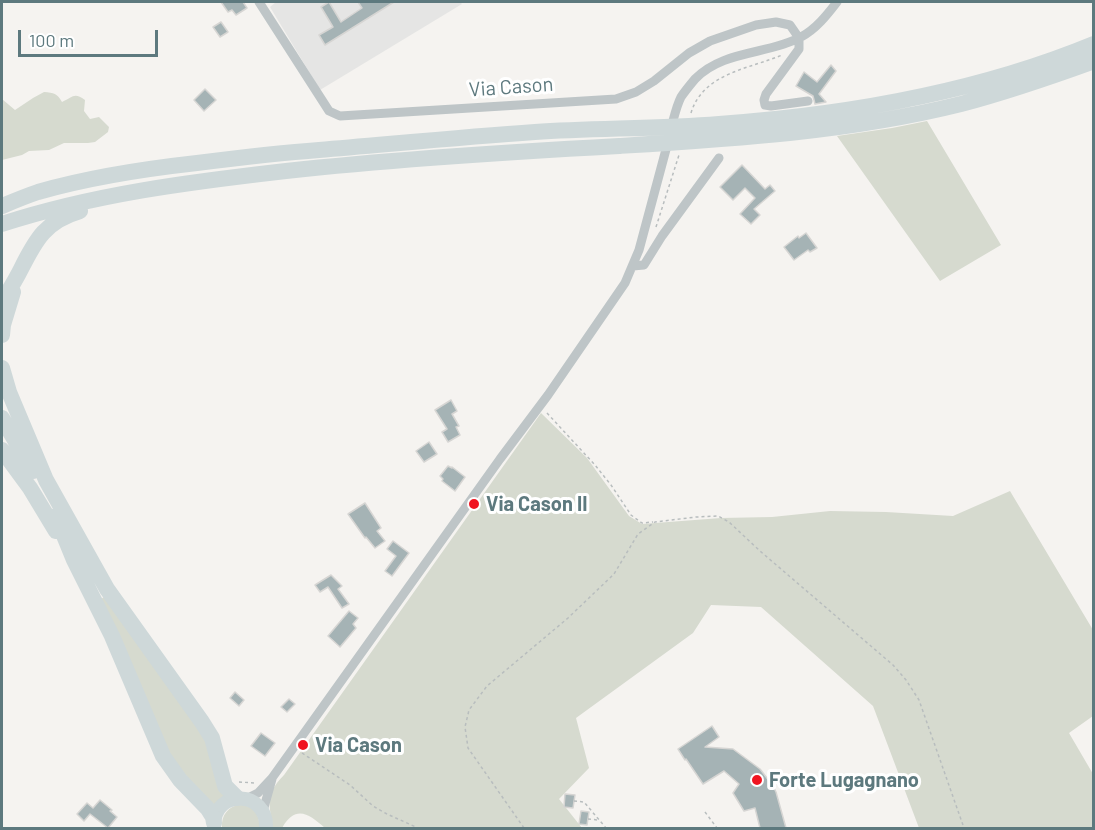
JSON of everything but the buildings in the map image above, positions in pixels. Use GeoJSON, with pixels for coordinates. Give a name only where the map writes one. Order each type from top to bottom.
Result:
{"type":"FeatureCollection","features":[{"type":"Feature","properties":{"kind":"highway"},"geometry":{"type":"LineString","coordinates":[[2,204],[36,192],[121,173],[279,153],[535,132],[716,124],[817,115],[909,100],[953,89],[1040,64],[1094,45]]}},
{"type":"Feature","properties":{"kind":"highway"},"geometry":{"type":"LineString","coordinates":[[2,224],[58,207],[148,189],[227,178],[451,156],[716,140],[854,125],[960,104],[1094,61]]}},
{"type":"Feature","properties":{"kind":"highway"},"geometry":{"type":"LineString","coordinates":[[2,335],[26,257],[49,227],[72,213],[148,189]]}},
{"type":"Feature","properties":{"kind":"highway"},"geometry":{"type":"LineString","coordinates":[[2,302],[21,269]]}},
{"type":"Feature","properties":{"kind":"highway"},"geometry":{"type":"LineString","coordinates":[[2,368],[9,392],[46,480],[107,589],[212,738],[225,786],[241,793]]}},
{"type":"Feature","properties":{"kind":"highway"},"geometry":{"type":"LineString","coordinates":[[2,418],[49,499],[81,541]]}},
{"type":"Feature","properties":{"kind":"highway"},"geometry":{"type":"LineString","coordinates":[[2,450],[30,488],[74,560]]}},
{"type":"Feature","properties":{"kind":"highway"},"geometry":{"type":"LineString","coordinates":[[49,499],[74,560],[112,636],[163,756],[180,780],[208,809],[213,817],[214,826]]}},
{"type":"Feature","properties":{"kind":"main road"},"geometry":{"type":"LineString","coordinates":[[214,826],[216,814],[221,807],[241,793],[263,811],[266,828]]}},
{"type":"Feature","properties":{"kind":"street","name":"Via Cason"},"geometry":{"type":"LineString","coordinates":[[259,2],[329,111],[340,116],[616,99],[645,87],[710,40],[756,25],[776,22],[790,25],[800,38]]}},
{"type":"Feature","properties":{"kind":"street"},"geometry":{"type":"LineString","coordinates":[[241,793],[258,793],[272,778],[625,283],[639,250],[681,97],[703,72],[716,63],[800,38],[819,23],[837,2]]}},
{"type":"Feature","properties":{"kind":"street"},"geometry":{"type":"LineString","coordinates":[[800,38],[799,49],[770,88],[764,100],[765,105],[771,106],[808,101]]}},
{"type":"Feature","properties":{"kind":"street"},"geometry":{"type":"LineString","coordinates":[[633,266],[644,266],[648,261],[662,236],[718,158]]}},
{"type":"Feature","properties":{"kind":"street"},"geometry":{"type":"LineString","coordinates":[[263,811],[272,778]]}},
{"type":"Feature","properties":{"kind":"path"},"geometry":{"type":"LineString","coordinates":[[692,108],[710,84],[729,73],[787,53]]}},
{"type":"Feature","properties":{"kind":"path"},"geometry":{"type":"LineString","coordinates":[[540,405],[599,469],[631,515],[642,523],[718,516],[729,522],[893,665],[919,700],[964,828]]}},
{"type":"Feature","properties":{"kind":"path"},"geometry":{"type":"LineString","coordinates":[[524,828],[468,747],[465,727],[469,710],[487,686],[568,618],[614,574],[638,534],[655,522]]}},
{"type":"Feature","properties":{"kind":"path"},"geometry":{"type":"LineString","coordinates":[[293,748],[350,785],[373,806],[418,828]]}},
{"type":"Feature","properties":{"kind":"path"},"geometry":{"type":"LineString","coordinates":[[241,793],[260,783]]}},
{"type":"Feature","properties":{"kind":"path"},"geometry":{"type":"LineString","coordinates":[[574,801],[584,802],[606,828]]}},
{"type":"Feature","properties":{"kind":"path"},"geometry":{"type":"LineString","coordinates":[[705,812],[717,828]]}},
{"type":"Feature","properties":{"kind":"path"},"geometry":{"type":"LineString","coordinates":[[588,819],[598,820]]}},
{"type":"Feature","properties":{"kind":"shaded area"},"geometry":{"type":"Polygon","coordinates":[[[276,2],[460,2],[462,4],[320,90],[270,7],[276,2]]]}},
{"type":"Feature","properties":{"kind":"shaded area"},"geometry":{"type":"Polygon","coordinates":[[[44,92],[55,94],[62,102],[74,96],[85,100],[84,111],[90,119],[99,117],[109,127],[108,132],[95,142],[64,143],[49,150],[29,151],[2,160],[2,99],[15,110],[44,92]]]}},
{"type":"Feature","properties":{"kind":"shaded area"},"geometry":{"type":"Polygon","coordinates":[[[927,121],[1001,245],[940,281],[837,136],[927,121]]]}},
{"type":"Feature","properties":{"kind":"shaded area"},"geometry":{"type":"Polygon","coordinates":[[[541,413],[587,458],[629,516],[642,524],[772,517],[830,511],[953,516],[1010,491],[1093,630],[1093,716],[1069,733],[1093,774],[1093,828],[919,828],[873,706],[761,607],[711,605],[693,633],[576,718],[589,768],[559,799],[582,828],[325,828],[314,819],[298,814],[292,816],[282,828],[273,828],[270,800],[274,788],[541,413]]]}},
{"type":"Feature","properties":{"kind":"shaded area"},"geometry":{"type":"Polygon","coordinates":[[[107,595],[201,728],[229,796],[215,808],[172,760],[101,599],[107,595]]]}},
{"type":"Feature","properties":{"kind":"shaded area"},"geometry":{"type":"Polygon","coordinates":[[[242,804],[256,810],[261,828],[222,828],[226,812],[242,804]]]}},
{"type":"Feature","properties":{"kind":"place","name":"Via Cason II"},"geometry":{"type":"Point","coordinates":[474,504]}},
{"type":"Feature","properties":{"kind":"place","name":"Via Cason"},"geometry":{"type":"Point","coordinates":[303,745]}},
{"type":"Feature","properties":{"kind":"place","name":"Forte Lugagnano"},"geometry":{"type":"Point","coordinates":[757,780]}}]}
